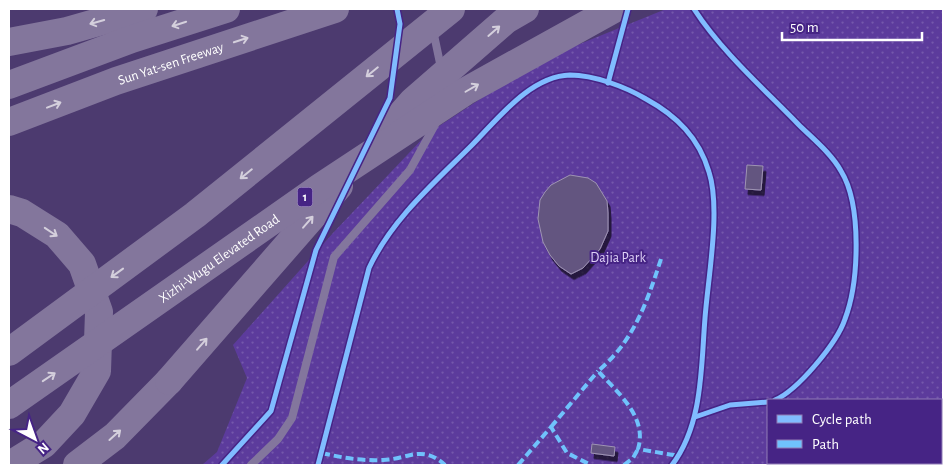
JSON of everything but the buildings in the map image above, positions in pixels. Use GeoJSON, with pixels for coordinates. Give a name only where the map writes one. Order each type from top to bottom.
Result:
{"type":"FeatureCollection","features":[{"type":"Feature","properties":{"kind":"highway"},"geometry":{"type":"LineString","coordinates":[[9,42],[67,31],[144,9]]}},
{"type":"Feature","properties":{"kind":"highway"},"geometry":{"type":"LineString","coordinates":[[9,85],[132,39],[226,9]]}},
{"type":"Feature","properties":{"kind":"highway","name":"Sun Yat-sen Freeway"},"geometry":{"type":"LineString","coordinates":[[9,122],[116,81],[335,9]]}},
{"type":"Feature","properties":{"kind":"highway"},"geometry":{"type":"LineString","coordinates":[[77,465],[115,436],[169,381],[413,101],[506,20],[525,9]]}},
{"type":"Feature","properties":{"kind":"highway","name":"Xizhi-Wugu Elevated Road"},"geometry":{"type":"LineString","coordinates":[[9,405],[318,188],[450,101],[614,9]]}},
{"type":"Feature","properties":{"kind":"highway"},"geometry":{"type":"LineString","coordinates":[[9,352],[195,215],[441,13]]}},
{"type":"Feature","properties":{"kind":"highway"},"geometry":{"type":"LineString","coordinates":[[9,209],[22,213],[57,235],[82,264],[99,312],[97,371],[66,420],[44,444],[10,465]]}},
{"type":"Feature","properties":{"kind":"lane"},"geometry":{"type":"LineString","coordinates":[[441,13],[444,83]]}},
{"type":"Feature","properties":{"kind":"lane"},"geometry":{"type":"LineString","coordinates":[[251,465],[278,439],[292,418],[334,257],[410,170],[448,102],[446,92]]}},
{"type":"Feature","properties":{"kind":"green space","name":"Dajia Park"},"geometry":{"type":"Polygon","coordinates":[[[666,9],[943,9],[943,465],[202,465],[217,452],[247,378],[233,345],[333,233],[427,134],[538,61],[666,9]]]}},
{"type":"Feature","properties":{"kind":"marked path"},"geometry":{"type":"LineString","coordinates":[[661,259],[638,320],[621,347],[598,371],[622,396],[635,416],[639,426],[638,449],[679,456]]}},
{"type":"Feature","properties":{"kind":"marked path"},"geometry":{"type":"LineString","coordinates":[[551,427],[598,371]]}},
{"type":"Feature","properties":{"kind":"marked path"},"geometry":{"type":"LineString","coordinates":[[518,465],[551,427],[567,453],[591,465]]}},
{"type":"Feature","properties":{"kind":"marked path"},"geometry":{"type":"LineString","coordinates":[[624,465],[633,458],[638,449]]}},
{"type":"Feature","properties":{"kind":"marked path"},"geometry":{"type":"LineString","coordinates":[[322,453],[352,459],[375,460],[422,454],[429,455],[445,465]]}},
{"type":"Feature","properties":{"kind":"cycle path"},"geometry":{"type":"LineString","coordinates":[[222,465],[271,411],[316,250],[390,98],[400,24],[397,9]]}},
{"type":"Feature","properties":{"kind":"cycle path"},"geometry":{"type":"LineString","coordinates":[[608,83],[628,9]]}},
{"type":"Feature","properties":{"kind":"cycle path"},"geometry":{"type":"LineString","coordinates":[[694,9],[730,55],[832,158],[848,186],[852,203],[855,223],[855,265],[850,303],[845,319],[841,329],[816,365],[795,386],[777,399]]}},
{"type":"Feature","properties":{"kind":"cycle path"},"geometry":{"type":"LineString","coordinates":[[318,465],[369,268],[378,250],[389,233],[415,202],[515,101],[541,83],[555,77],[570,75],[599,79],[619,86],[668,113],[693,138],[709,172],[714,205],[714,224],[699,394],[690,432],[672,465]]}},
{"type":"Feature","properties":{"kind":"cycle path"},"geometry":{"type":"LineString","coordinates":[[695,417],[730,405],[767,402]]}}]}
